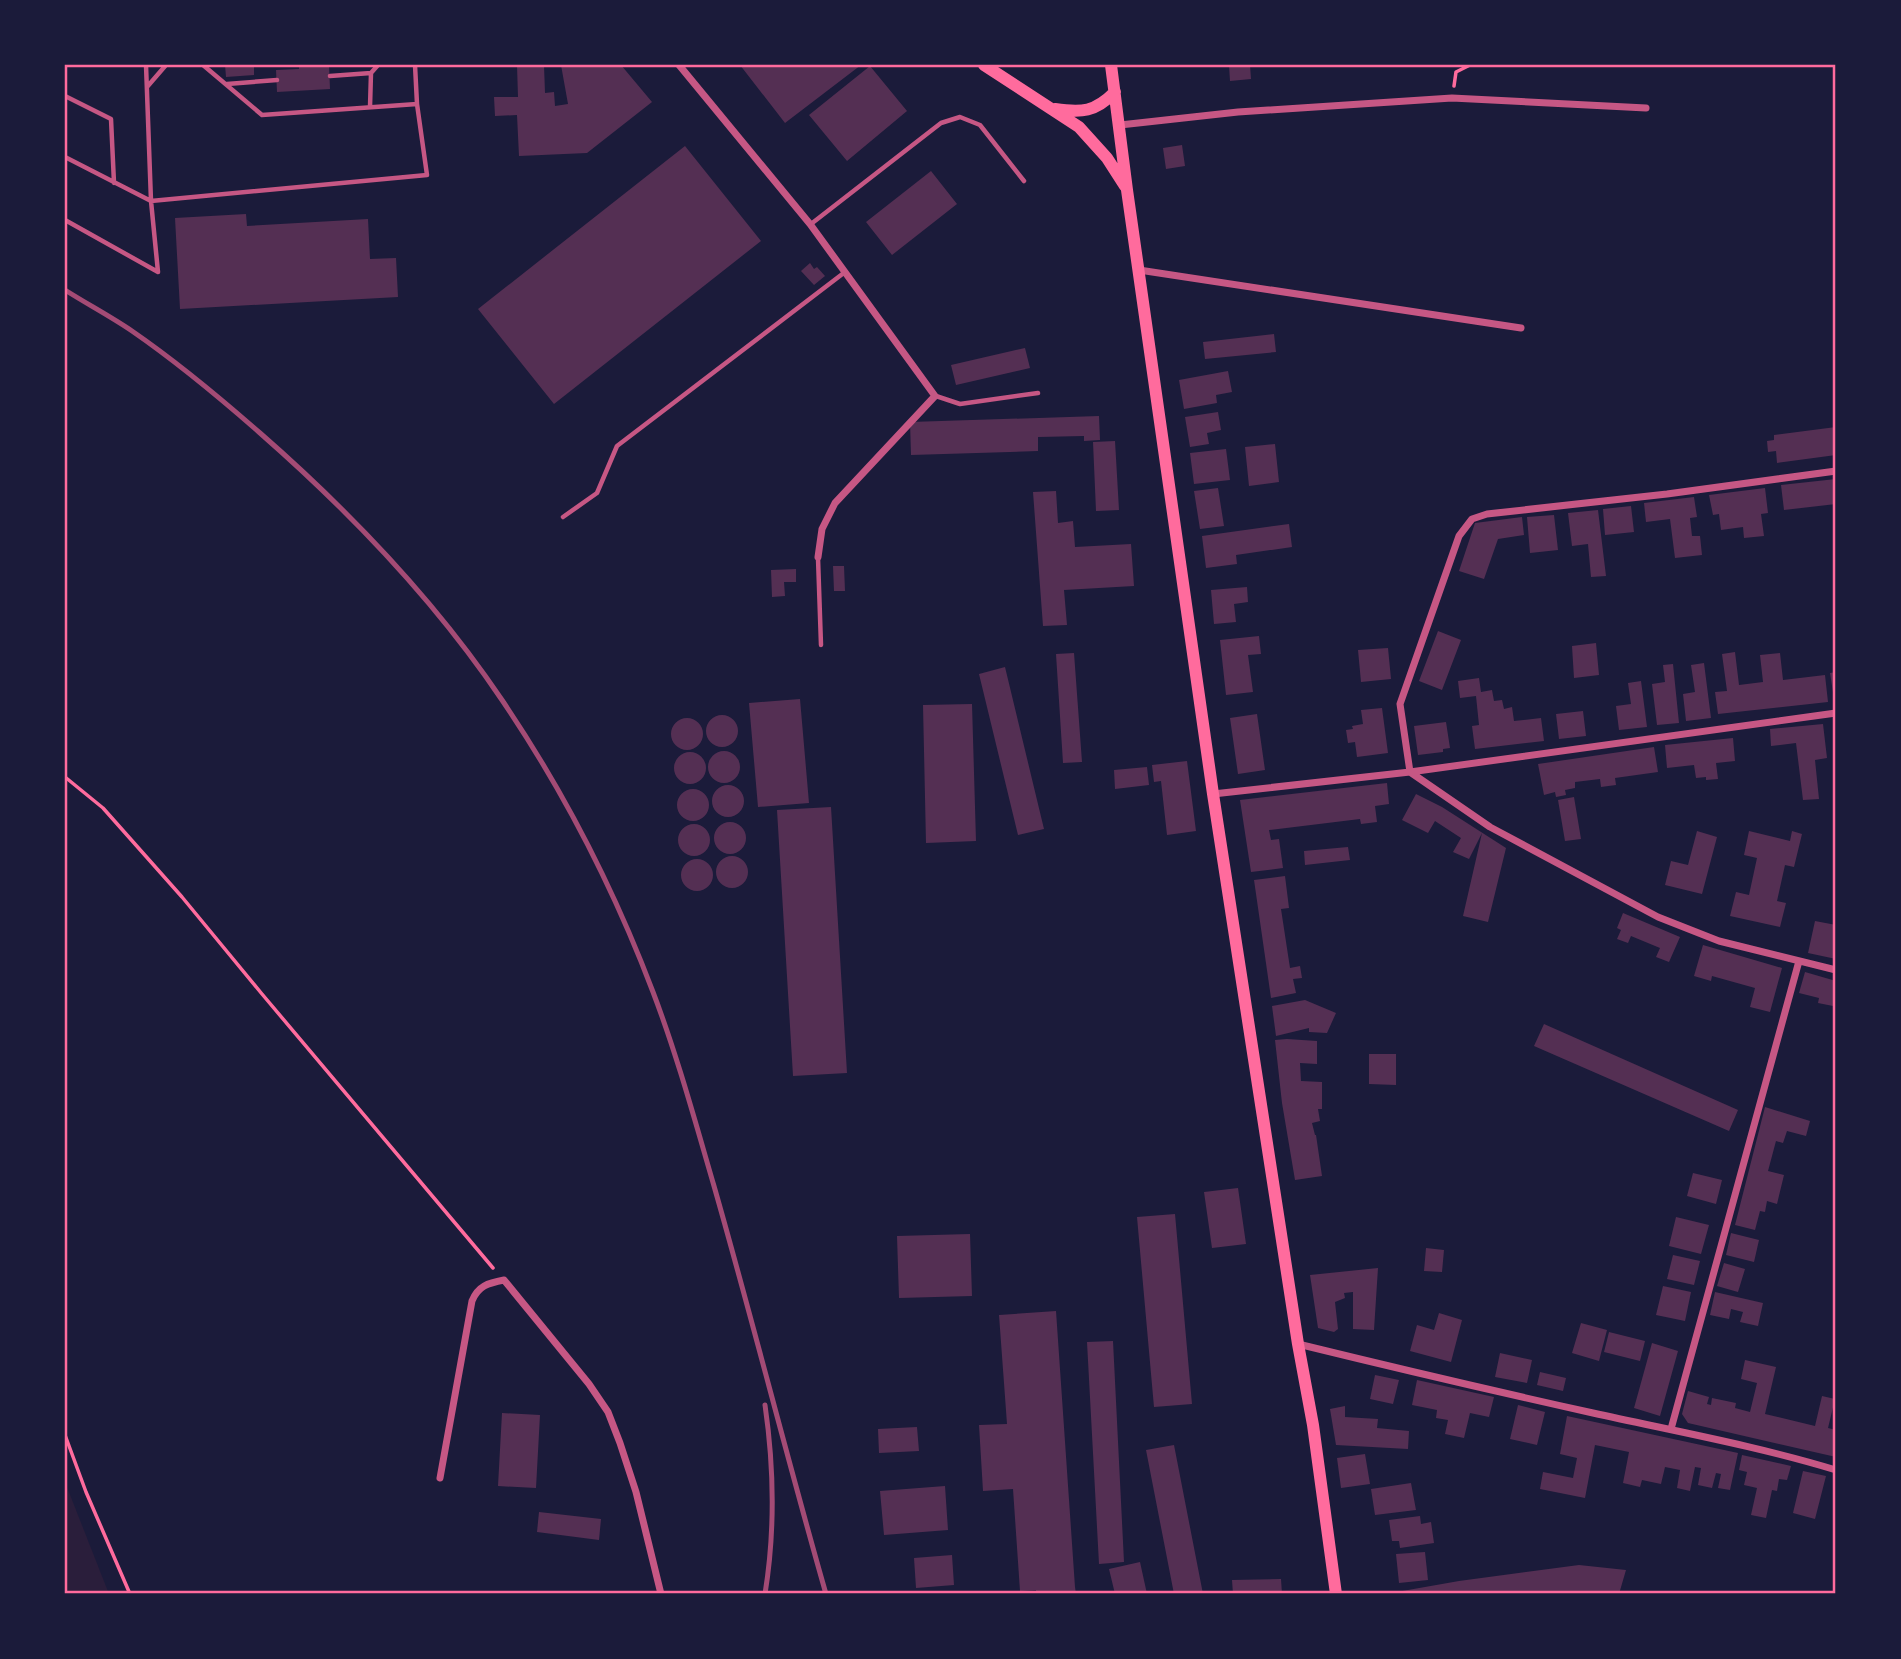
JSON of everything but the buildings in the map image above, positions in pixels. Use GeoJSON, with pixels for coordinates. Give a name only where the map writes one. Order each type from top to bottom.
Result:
{"type":"FeatureCollection","features":[{"type":"Feature","properties":{"kind":"main road"},"geometry":{"type":"LineString","coordinates":[[984,65],[1079,127],[1107,158],[1127,190]]}},
{"type":"Feature","properties":{"kind":"main road"},"geometry":{"type":"LineString","coordinates":[[1111,65],[1213,794],[1298,1344],[1313,1425],[1336,1594]]}},
{"type":"Feature","properties":{"kind":"main road"},"geometry":{"type":"LineString","coordinates":[[1051,108],[1076,112],[1090,110],[1104,103],[1115,92]]}},
{"type":"Feature","properties":{"kind":"street"},"geometry":{"type":"LineString","coordinates":[[679,65],[846,271],[934,396],[835,503],[822,529],[818,557]]}},
{"type":"Feature","properties":{"kind":"street"},"geometry":{"type":"LineString","coordinates":[[1120,125],[1238,112],[1452,98],[1646,108]]}},
{"type":"Feature","properties":{"kind":"street"},"geometry":{"type":"LineString","coordinates":[[1139,270],[1521,328]]}},
{"type":"Feature","properties":{"kind":"street"},"geometry":{"type":"LineString","coordinates":[[1836,471],[1667,494],[1487,514],[1472,519],[1459,536],[1400,704],[1410,772],[1490,827],[1658,916],[1719,941],[1836,971]]}},
{"type":"Feature","properties":{"kind":"street"},"geometry":{"type":"LineString","coordinates":[[1213,794],[1410,772],[1836,713]]}},
{"type":"Feature","properties":{"kind":"street"},"geometry":{"type":"LineString","coordinates":[[1671,1429],[1799,961]]}},
{"type":"Feature","properties":{"kind":"street"},"geometry":{"type":"LineString","coordinates":[[440,1478],[472,1301],[475,1292],[482,1286],[504,1280],[589,1384],[608,1412],[635,1492],[662,1594]]}},
{"type":"Feature","properties":{"kind":"street"},"geometry":{"type":"LineString","coordinates":[[1298,1344],[1801,1459],[1836,1470]]}},
{"type":"Feature","properties":{"kind":"lane"},"geometry":{"type":"LineString","coordinates":[[65,220],[158,271],[151,201],[146,65]]}},
{"type":"Feature","properties":{"kind":"lane"},"geometry":{"type":"LineString","coordinates":[[146,88],[166,65]]}},
{"type":"Feature","properties":{"kind":"lane"},"geometry":{"type":"LineString","coordinates":[[203,65],[262,115],[417,104]]}},
{"type":"Feature","properties":{"kind":"lane"},"geometry":{"type":"LineString","coordinates":[[330,76],[370,73],[378,65]]}},
{"type":"Feature","properties":{"kind":"lane"},"geometry":{"type":"LineString","coordinates":[[65,157],[151,201],[427,175],[417,104],[415,65]]}},
{"type":"Feature","properties":{"kind":"lane"},"geometry":{"type":"LineString","coordinates":[[370,73],[370,107]]}},
{"type":"Feature","properties":{"kind":"lane"},"geometry":{"type":"LineString","coordinates":[[226,84],[277,80]]}},
{"type":"Feature","properties":{"kind":"lane"},"geometry":{"type":"LineString","coordinates":[[65,96],[111,119],[114,183]]}},
{"type":"Feature","properties":{"kind":"lane"},"geometry":{"type":"LineString","coordinates":[[810,225],[941,123],[960,117],[980,125],[1024,181]]}},
{"type":"Feature","properties":{"kind":"lane"},"geometry":{"type":"LineString","coordinates":[[563,517],[597,493],[617,446],[846,271]]}},
{"type":"Feature","properties":{"kind":"lane"},"geometry":{"type":"LineString","coordinates":[[934,396],[960,404],[1038,393]]}},
{"type":"Feature","properties":{"kind":"lane"},"geometry":{"type":"LineString","coordinates":[[818,557],[821,645]]}},
{"type":"Feature","properties":{"kind":"path"},"geometry":{"type":"LineString","coordinates":[[1452,98],[1456,72],[1470,65]]}},
{"type":"Feature","properties":{"kind":"path"},"geometry":{"type":"LineString","coordinates":[[65,777],[103,808],[182,897],[504,1280]]}},
{"type":"Feature","properties":{"kind":"path"},"geometry":{"type":"LineString","coordinates":[[65,1435],[86,1492],[130,1594]]}},
{"type":"Feature","properties":{"kind":"shaded area"},"geometry":{"type":"Polygon","coordinates":[[[65,1482],[109,1594],[65,1594],[65,1482]]]}},
{"type":"Feature","properties":{"kind":"railway"},"geometry":{"type":"LineString","coordinates":[[65,290],[132,331],[198,380],[326,494],[390,559],[449,628],[502,700],[546,769],[586,841],[622,916],[670,1040],[728,1237],[826,1594]]}},
{"type":"Feature","properties":{"kind":"railway"},"geometry":{"type":"LineString","coordinates":[[765,1405],[772,1500],[765,1594]]}}]}
